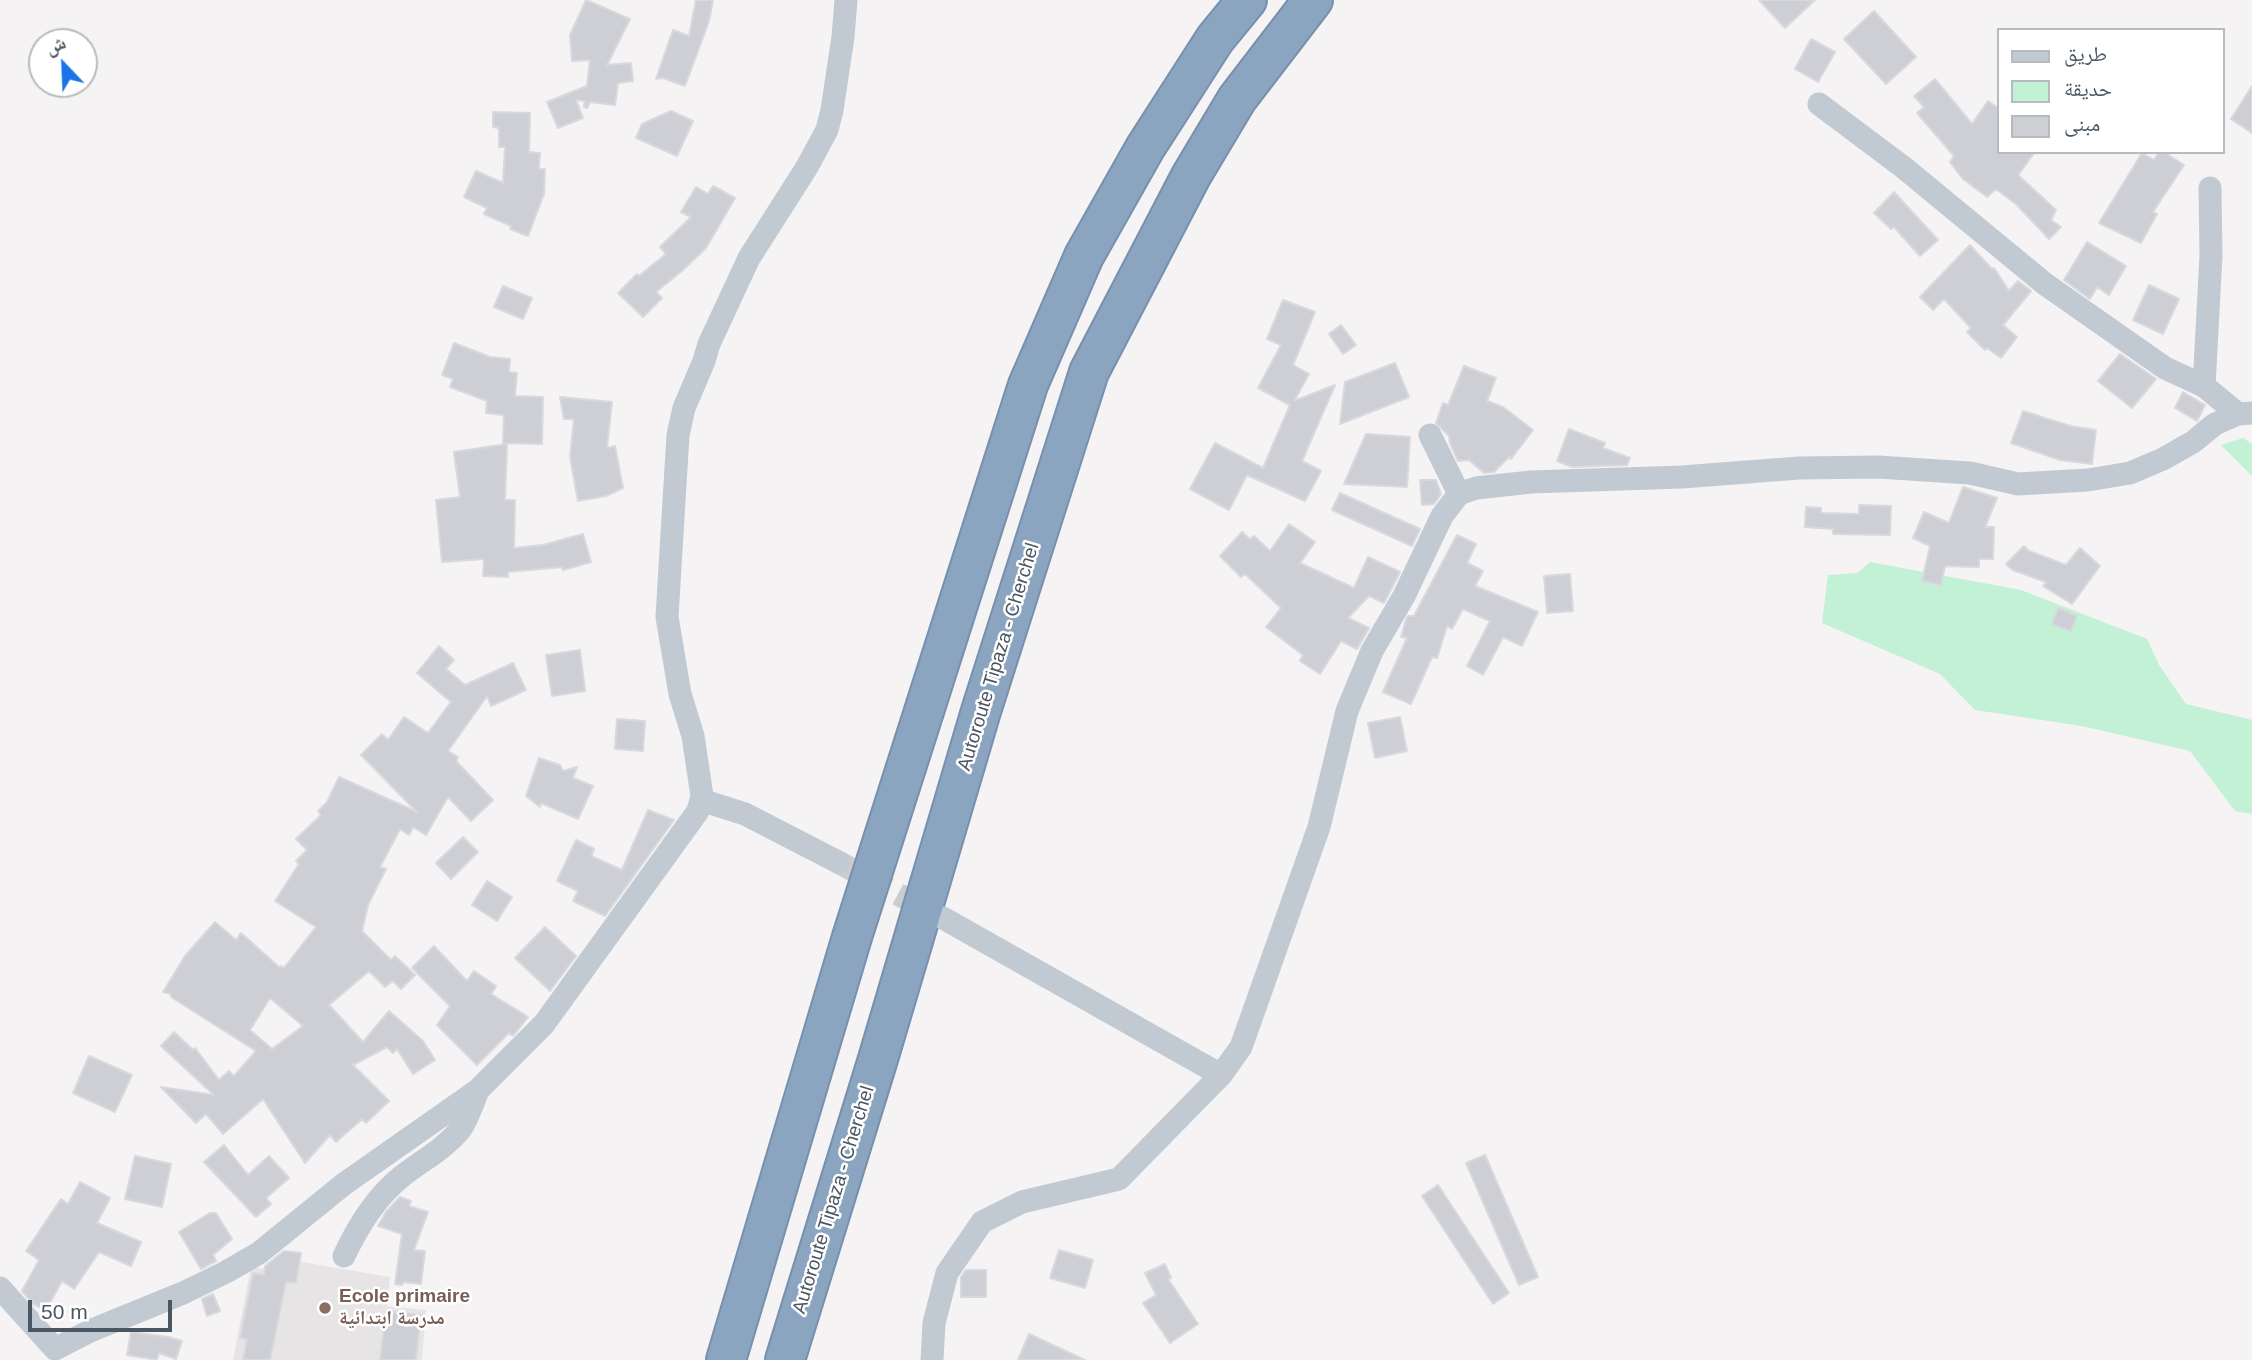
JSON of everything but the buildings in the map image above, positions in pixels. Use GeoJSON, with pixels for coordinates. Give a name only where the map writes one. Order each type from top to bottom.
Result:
{"type":"FeatureCollection","features":[{"type":"Feature","properties":{"kind":"highway"},"geometry":{"type":"LineString","coordinates":[[726,1360],[852,937],[1028,384],[1084,256],[1144,148],[1215,39],[1247,0]]}},
{"type":"Feature","properties":{"kind":"highway","name":"Autoroute Tipaza - Cherchel"},"geometry":{"type":"LineString","coordinates":[[785,1360],[981,711],[1089,372],[1191,176],[1237,99],[1313,0]]}},
{"type":"Feature","properties":{"kind":"street"},"geometry":{"type":"LineString","coordinates":[[0,1288],[55,1355],[90,1331],[226,1272],[259,1253],[344,1184],[478,1090],[544,1024],[698,811],[702,796],[693,736],[680,694],[667,617],[678,435],[684,408],[709,344],[749,258],[807,167],[827,130],[843,37],[846,0]]}},
{"type":"Feature","properties":{"kind":"street"},"geometry":{"type":"LineString","coordinates":[[1819,104],[1903,167],[2045,284],[2165,368],[2204,386],[2245,414]]}},
{"type":"Feature","properties":{"kind":"street"},"geometry":{"type":"LineString","coordinates":[[2204,386],[2211,255],[2210,188]]}},
{"type":"Feature","properties":{"kind":"street"},"geometry":{"type":"LineString","coordinates":[[932,1360],[934,1323],[947,1273],[982,1222],[1022,1202],[1119,1179],[1221,1075],[1241,1047],[1319,827],[1352,699],[1372,651],[1404,596],[1442,516],[1459,494],[1476,488],[1531,482],[1682,477],[1799,467],[1878,467],[1970,473],[2018,484],[2088,480],[2130,473],[2193,442],[2215,424],[2245,414]]}},
{"type":"Feature","properties":{"kind":"street"},"geometry":{"type":"LineString","coordinates":[[1430,435],[1459,494]]}},
{"type":"Feature","properties":{"kind":"street"},"geometry":{"type":"LineString","coordinates":[[701,800],[746,814],[838,862]]}},
{"type":"Feature","properties":{"kind":"street"},"geometry":{"type":"LineString","coordinates":[[943,918],[1221,1075]]}},
{"type":"Feature","properties":{"kind":"street"},"geometry":{"type":"LineString","coordinates":[[344,1256],[356,1230],[379,1200],[400,1178],[448,1143],[462,1127],[478,1090]]}},
{"type":"Feature","properties":{"kind":"shaded area","name":"Ecole primaire مدرسة ابتدائية"},"geometry":{"type":"Polygon","coordinates":[[[279,1258],[390,1277],[387,1306],[426,1310],[422,1360],[233,1360],[251,1267],[264,1269],[279,1258]]]}},
{"type":"Feature","properties":{"kind":"green space"},"geometry":{"type":"Polygon","coordinates":[[[2243,438],[2252,444],[2252,476],[2221,445],[2243,438]]]}},
{"type":"Feature","properties":{"kind":"green space"},"geometry":{"type":"Polygon","coordinates":[[[1870,562],[2021,590],[2147,639],[2159,665],[2186,704],[2252,720],[2252,814],[2235,811],[2190,751],[2082,726],[1975,710],[1940,674],[1822,623],[1828,575],[1857,573],[1870,562]]]}},
{"type":"Feature","properties":{"kind":"tunnel"},"geometry":{"type":"LineString","coordinates":[[838,862],[931,912]]}},
{"type":"Feature","properties":{"kind":"place","name":"Ecole primaire مدرسة ابتدائية"},"geometry":{"type":"Point","coordinates":[325,1308]}}]}
